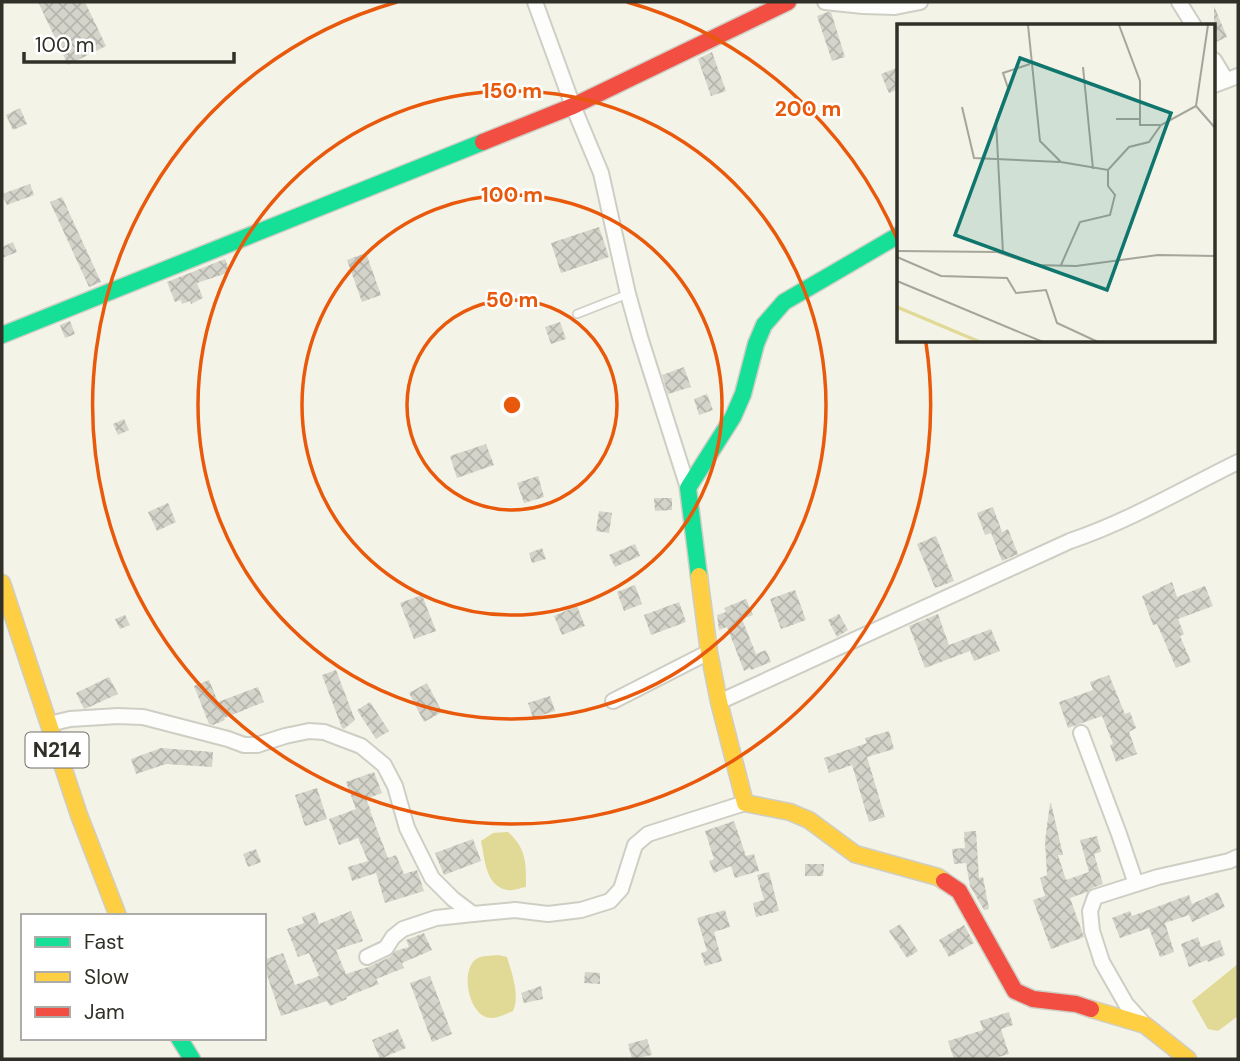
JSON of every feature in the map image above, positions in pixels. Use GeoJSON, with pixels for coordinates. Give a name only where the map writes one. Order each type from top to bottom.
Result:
{"type":"FeatureCollection","features":[{"type":"Feature","properties":{"kind":"main road"},"geometry":{"type":"LineString","coordinates":[[2,335],[573,106],[788,2]]}},
{"type":"Feature","properties":{"kind":"main road"},"geometry":{"type":"LineString","coordinates":[[897,236],[784,302],[775,311],[764,325],[755,344],[743,394],[733,417],[688,488],[709,652],[745,803],[790,812],[809,820],[855,854],[938,877],[959,891],[1015,991],[1033,999],[1076,1004],[1145,1025],[1188,1059]]}},
{"type":"Feature","properties":{"kind":"main road","name":"N214"},"geometry":{"type":"LineString","coordinates":[[2,583],[79,815],[117,914]]}},
{"type":"Feature","properties":{"kind":"main road"},"geometry":{"type":"LineString","coordinates":[[180,1040],[192,1059]]}},
{"type":"Feature","properties":{"kind":"street"},"geometry":{"type":"LineString","coordinates":[[535,2],[601,173],[628,294],[688,488]]}},
{"type":"Feature","properties":{"kind":"street"},"geometry":{"type":"LineString","coordinates":[[825,2],[895,7],[920,2]]}},
{"type":"Feature","properties":{"kind":"street"},"geometry":{"type":"LineString","coordinates":[[1179,2],[1193,24]]}},
{"type":"Feature","properties":{"kind":"street"},"geometry":{"type":"LineString","coordinates":[[1216,64],[1226,81]]}},
{"type":"Feature","properties":{"kind":"street"},"geometry":{"type":"LineString","coordinates":[[719,702],[1070,541],[1153,506],[1238,462]]}},
{"type":"Feature","properties":{"kind":"street"},"geometry":{"type":"LineString","coordinates":[[613,701],[709,652]]}},
{"type":"Feature","properties":{"kind":"street"},"geometry":{"type":"LineString","coordinates":[[48,724],[69,719],[143,717],[228,739],[244,746],[309,731],[324,732],[360,746],[384,765],[395,786],[407,828],[432,878],[473,914]]}},
{"type":"Feature","properties":{"kind":"street"},"geometry":{"type":"LineString","coordinates":[[1081,733],[1136,884]]}},
{"type":"Feature","properties":{"kind":"street"},"geometry":{"type":"LineString","coordinates":[[367,957],[386,948],[393,937],[403,929],[436,918],[515,910],[548,914],[581,910],[610,901],[621,889],[635,845],[648,834],[745,803]]}},
{"type":"Feature","properties":{"kind":"street"},"geometry":{"type":"LineString","coordinates":[[1145,1025],[1126,1004],[1102,962],[1092,931],[1090,911],[1095,897],[1238,857]]}},
{"type":"Feature","properties":{"kind":"lane"},"geometry":{"type":"LineString","coordinates":[[578,314],[628,294]]}},
{"type":"Feature","properties":{"kind":"shaded area"},"geometry":{"type":"Polygon","coordinates":[[[508,832],[522,851],[526,871],[526,887],[512,890],[500,888],[490,878],[481,841],[493,833],[508,832]]]}},
{"type":"Feature","properties":{"kind":"shaded area"},"geometry":{"type":"Polygon","coordinates":[[[498,955],[507,957],[516,998],[513,1011],[491,1018],[477,1011],[469,993],[468,974],[476,959],[498,955]]]}},
{"type":"Feature","properties":{"kind":"shaded area"},"geometry":{"type":"Polygon","coordinates":[[[1238,964],[1238,1016],[1218,1031],[1208,1029],[1192,1001],[1238,964]]]}},
{"type":"Feature","properties":{"kind":"building"},"geometry":{"type":"Polygon","coordinates":[[[38,2],[85,2],[106,46],[68,65],[38,2]]]}},
{"type":"Feature","properties":{"kind":"building"},"geometry":{"type":"Polygon","coordinates":[[[1214,6],[1227,37],[1216,42],[1214,6]]]}},
{"type":"Feature","properties":{"kind":"building"},"geometry":{"type":"Polygon","coordinates":[[[831,12],[845,57],[832,61],[817,16],[831,12]]]}},
{"type":"Feature","properties":{"kind":"building"},"geometry":{"type":"Polygon","coordinates":[[[712,52],[726,91],[711,96],[698,59],[712,52]]]}},
{"type":"Feature","properties":{"kind":"building"},"geometry":{"type":"Polygon","coordinates":[[[897,68],[897,90],[889,93],[881,74],[897,68]]]}},
{"type":"Feature","properties":{"kind":"building"},"geometry":{"type":"Polygon","coordinates":[[[20,108],[27,124],[13,130],[6,115],[20,108]]]}},
{"type":"Feature","properties":{"kind":"building"},"geometry":{"type":"Polygon","coordinates":[[[30,184],[34,195],[7,205],[2,194],[30,184]]]}},
{"type":"Feature","properties":{"kind":"building"},"geometry":{"type":"Polygon","coordinates":[[[62,197],[101,282],[89,287],[50,202],[62,197]]]}},
{"type":"Feature","properties":{"kind":"building"},"geometry":{"type":"Polygon","coordinates":[[[599,227],[609,257],[561,273],[551,243],[599,227]]]}},
{"type":"Feature","properties":{"kind":"building"},"geometry":{"type":"Polygon","coordinates":[[[13,242],[17,252],[2,258],[2,247],[13,242]]]}},
{"type":"Feature","properties":{"kind":"building"},"geometry":{"type":"Polygon","coordinates":[[[366,253],[381,295],[362,302],[347,260],[366,253]]]}},
{"type":"Feature","properties":{"kind":"building"},"geometry":{"type":"Polygon","coordinates":[[[225,259],[230,272],[197,283],[203,298],[191,304],[190,301],[182,304],[181,300],[175,302],[167,282],[225,259]]]}},
{"type":"Feature","properties":{"kind":"building"},"geometry":{"type":"Polygon","coordinates":[[[70,321],[75,334],[65,338],[60,325],[70,321]]]}},
{"type":"Feature","properties":{"kind":"building"},"geometry":{"type":"Polygon","coordinates":[[[560,322],[566,339],[551,344],[545,327],[560,322]]]}},
{"type":"Feature","properties":{"kind":"building"},"geometry":{"type":"Polygon","coordinates":[[[684,367],[691,387],[668,394],[662,375],[684,367]]]}},
{"type":"Feature","properties":{"kind":"building"},"geometry":{"type":"Polygon","coordinates":[[[707,394],[713,410],[699,415],[694,399],[707,394]]]}},
{"type":"Feature","properties":{"kind":"building"},"geometry":{"type":"Polygon","coordinates":[[[124,419],[129,430],[118,435],[113,424],[124,419]]]}},
{"type":"Feature","properties":{"kind":"building"},"geometry":{"type":"Polygon","coordinates":[[[486,444],[494,465],[457,478],[450,456],[486,444]]]}},
{"type":"Feature","properties":{"kind":"building"},"geometry":{"type":"Polygon","coordinates":[[[538,476],[544,497],[524,503],[517,483],[538,476]]]}},
{"type":"Feature","properties":{"kind":"building"},"geometry":{"type":"Polygon","coordinates":[[[654,498],[672,498],[672,510],[655,511],[654,498]]]}},
{"type":"Feature","properties":{"kind":"building"},"geometry":{"type":"Polygon","coordinates":[[[168,503],[176,522],[157,531],[148,512],[168,503]]]}},
{"type":"Feature","properties":{"kind":"building"},"geometry":{"type":"Polygon","coordinates":[[[993,507],[1002,532],[1008,529],[1018,554],[1002,561],[991,533],[985,535],[977,513],[993,507]]]}},
{"type":"Feature","properties":{"kind":"building"},"geometry":{"type":"Polygon","coordinates":[[[599,511],[612,513],[609,533],[596,531],[599,511]]]}},
{"type":"Feature","properties":{"kind":"building"},"geometry":{"type":"Polygon","coordinates":[[[936,536],[954,581],[935,588],[917,544],[936,536]]]}},
{"type":"Feature","properties":{"kind":"building"},"geometry":{"type":"Polygon","coordinates":[[[635,544],[640,556],[615,567],[609,555],[635,544]]]}},
{"type":"Feature","properties":{"kind":"building"},"geometry":{"type":"Polygon","coordinates":[[[542,548],[546,559],[532,563],[529,553],[542,548]]]}},
{"type":"Feature","properties":{"kind":"building"},"geometry":{"type":"Polygon","coordinates":[[[1172,582],[1177,597],[1205,586],[1213,606],[1178,619],[1184,634],[1180,636],[1191,662],[1176,668],[1157,624],[1153,625],[1142,596],[1172,582]]]}},
{"type":"Feature","properties":{"kind":"building"},"geometry":{"type":"Polygon","coordinates":[[[635,585],[642,604],[624,611],[617,592],[635,585]]]}},
{"type":"Feature","properties":{"kind":"building"},"geometry":{"type":"Polygon","coordinates":[[[795,590],[806,620],[781,629],[770,599],[795,590]]]}},
{"type":"Feature","properties":{"kind":"building"},"geometry":{"type":"Polygon","coordinates":[[[422,595],[436,631],[414,639],[400,603],[422,595]]]}},
{"type":"Feature","properties":{"kind":"building"},"geometry":{"type":"Polygon","coordinates":[[[746,599],[753,615],[742,619],[756,654],[766,650],[771,662],[744,671],[727,627],[719,630],[717,615],[726,612],[724,608],[746,599]]]}},
{"type":"Feature","properties":{"kind":"building"},"geometry":{"type":"Polygon","coordinates":[[[679,602],[686,622],[651,635],[644,615],[679,602]]]}},
{"type":"Feature","properties":{"kind":"building"},"geometry":{"type":"Polygon","coordinates":[[[577,606],[585,626],[562,635],[554,616],[577,606]]]}},
{"type":"Feature","properties":{"kind":"building"},"geometry":{"type":"Polygon","coordinates":[[[839,614],[848,630],[837,637],[828,620],[839,614]]]}},
{"type":"Feature","properties":{"kind":"building"},"geometry":{"type":"Polygon","coordinates":[[[938,614],[949,645],[991,629],[1000,651],[974,661],[970,651],[925,668],[909,626],[938,614]]]}},
{"type":"Feature","properties":{"kind":"building"},"geometry":{"type":"Polygon","coordinates":[[[125,615],[130,625],[120,629],[115,619],[125,615]]]}},
{"type":"Feature","properties":{"kind":"building"},"geometry":{"type":"Polygon","coordinates":[[[336,670],[355,720],[344,729],[322,675],[336,670]]]}},
{"type":"Feature","properties":{"kind":"building"},"geometry":{"type":"Polygon","coordinates":[[[1109,675],[1125,714],[1130,712],[1136,728],[1129,732],[1137,754],[1116,762],[1110,745],[1113,744],[1102,716],[1068,728],[1059,702],[1093,690],[1090,682],[1109,675]]]}},
{"type":"Feature","properties":{"kind":"building"},"geometry":{"type":"Polygon","coordinates":[[[109,677],[118,694],[84,709],[76,693],[109,677]]]}},
{"type":"Feature","properties":{"kind":"building"},"geometry":{"type":"Polygon","coordinates":[[[209,680],[218,702],[258,687],[264,702],[213,725],[209,724],[194,686],[209,680]]]}},
{"type":"Feature","properties":{"kind":"building"},"geometry":{"type":"Polygon","coordinates":[[[427,683],[442,712],[424,722],[409,693],[427,683]]]}},
{"type":"Feature","properties":{"kind":"building"},"geometry":{"type":"Polygon","coordinates":[[[550,696],[555,711],[533,718],[528,703],[550,696]]]}},
{"type":"Feature","properties":{"kind":"building"},"geometry":{"type":"Polygon","coordinates":[[[370,702],[389,731],[376,739],[357,710],[370,702]]]}},
{"type":"Feature","properties":{"kind":"building"},"geometry":{"type":"Polygon","coordinates":[[[889,731],[894,749],[867,757],[885,817],[869,822],[852,765],[829,773],[824,758],[867,743],[865,738],[889,731]]]}},
{"type":"Feature","properties":{"kind":"building"},"geometry":{"type":"Polygon","coordinates":[[[161,748],[213,752],[212,767],[166,764],[136,774],[131,759],[161,748]]]}},
{"type":"Feature","properties":{"kind":"building"},"geometry":{"type":"Polygon","coordinates":[[[374,772],[382,793],[366,799],[388,858],[396,855],[404,874],[417,870],[424,891],[385,903],[376,873],[352,881],[348,867],[368,861],[358,838],[339,845],[329,819],[356,809],[346,782],[374,772]]]}},
{"type":"Feature","properties":{"kind":"building"},"geometry":{"type":"Polygon","coordinates":[[[317,788],[327,819],[305,826],[295,795],[317,788]]]}},
{"type":"Feature","properties":{"kind":"building"},"geometry":{"type":"Polygon","coordinates":[[[1050,803],[1063,855],[1058,855],[1066,880],[1089,872],[1080,840],[1097,836],[1101,852],[1094,854],[1103,884],[1070,898],[1084,937],[1051,949],[1033,900],[1045,896],[1040,878],[1047,875],[1045,841],[1050,803]]]}},
{"type":"Feature","properties":{"kind":"building"},"geometry":{"type":"Polygon","coordinates":[[[734,821],[746,856],[754,854],[759,871],[735,878],[731,866],[714,873],[709,861],[714,859],[705,831],[734,821]]]}},
{"type":"Feature","properties":{"kind":"building"},"geometry":{"type":"Polygon","coordinates":[[[976,831],[979,878],[983,877],[989,909],[984,910],[970,886],[966,863],[954,864],[952,849],[965,848],[964,832],[976,831]]]}},
{"type":"Feature","properties":{"kind":"building"},"geometry":{"type":"Polygon","coordinates":[[[473,839],[481,861],[444,875],[435,853],[473,839]]]}},
{"type":"Feature","properties":{"kind":"building"},"geometry":{"type":"Polygon","coordinates":[[[256,849],[261,862],[248,867],[243,854],[256,849]]]}},
{"type":"Feature","properties":{"kind":"building"},"geometry":{"type":"Polygon","coordinates":[[[805,864],[824,864],[823,876],[805,876],[805,864]]]}},
{"type":"Feature","properties":{"kind":"building"},"geometry":{"type":"Polygon","coordinates":[[[769,872],[779,911],[756,917],[753,903],[764,900],[757,875],[769,872]]]}},
{"type":"Feature","properties":{"kind":"building"},"geometry":{"type":"Polygon","coordinates":[[[1218,892],[1225,907],[1192,922],[1189,915],[1165,923],[1174,952],[1160,957],[1149,928],[1120,938],[1112,918],[1130,911],[1132,916],[1189,895],[1192,904],[1218,892]]]}},
{"type":"Feature","properties":{"kind":"building"},"geometry":{"type":"Polygon","coordinates":[[[725,910],[730,927],[714,932],[722,961],[705,966],[701,953],[707,951],[697,918],[725,910]]]}},
{"type":"Feature","properties":{"kind":"building"},"geometry":{"type":"Polygon","coordinates":[[[351,911],[363,941],[336,950],[346,974],[390,957],[395,951],[409,947],[406,940],[424,933],[432,950],[402,963],[404,968],[376,979],[379,984],[346,997],[347,999],[330,1006],[327,1001],[281,1016],[266,975],[266,959],[283,953],[295,985],[319,976],[309,953],[298,957],[287,929],[304,923],[302,917],[315,912],[319,924],[351,911]]]}},
{"type":"Feature","properties":{"kind":"building"},"geometry":{"type":"Polygon","coordinates":[[[900,924],[918,951],[907,958],[889,931],[900,924]]]}},
{"type":"Feature","properties":{"kind":"building"},"geometry":{"type":"Polygon","coordinates":[[[964,925],[974,943],[949,957],[939,940],[964,925]]]}},
{"type":"Feature","properties":{"kind":"building"},"geometry":{"type":"Polygon","coordinates":[[[1198,937],[1201,947],[1220,940],[1225,955],[1189,967],[1181,944],[1198,937]]]}},
{"type":"Feature","properties":{"kind":"building"},"geometry":{"type":"Polygon","coordinates":[[[585,972],[600,973],[600,984],[584,983],[585,972]]]}},
{"type":"Feature","properties":{"kind":"building"},"geometry":{"type":"Polygon","coordinates":[[[430,976],[452,1034],[432,1042],[410,983],[430,976]]]}},
{"type":"Feature","properties":{"kind":"building"},"geometry":{"type":"Polygon","coordinates":[[[541,986],[543,999],[524,1003],[521,993],[541,986]]]}},
{"type":"Feature","properties":{"kind":"building"},"geometry":{"type":"Polygon","coordinates":[[[1009,1012],[1013,1025],[1001,1029],[1009,1054],[991,1059],[954,1059],[948,1041],[983,1030],[980,1021],[1009,1012]]]}},
{"type":"Feature","properties":{"kind":"building"},"geometry":{"type":"Polygon","coordinates":[[[398,1029],[406,1048],[380,1059],[372,1040],[398,1029]]]}},
{"type":"Feature","properties":{"kind":"building"},"geometry":{"type":"Polygon","coordinates":[[[647,1039],[652,1055],[632,1059],[628,1044],[647,1039]]]}},
{"type":"Feature","properties":{"kind":"traffic: fast"},"geometry":{"type":"LineString","coordinates":[[2,335],[483,142]]}},
{"type":"Feature","properties":{"kind":"traffic: fast"},"geometry":{"type":"LineString","coordinates":[[699,576],[688,488],[733,417],[743,394],[756,344],[764,325],[784,302],[897,236]]}},
{"type":"Feature","properties":{"kind":"traffic: fast"},"geometry":{"type":"LineString","coordinates":[[180,1040],[192,1059]]}},
{"type":"Feature","properties":{"kind":"traffic: slow"},"geometry":{"type":"LineString","coordinates":[[699,576],[719,702],[745,803],[790,812],[809,820],[855,854],[944,881]]}},
{"type":"Feature","properties":{"kind":"traffic: slow"},"geometry":{"type":"LineString","coordinates":[[2,583],[79,815],[117,914]]}},
{"type":"Feature","properties":{"kind":"traffic: slow"},"geometry":{"type":"LineString","coordinates":[[1091,1009],[1145,1025],[1188,1059]]}},
{"type":"Feature","properties":{"kind":"traffic: jam"},"geometry":{"type":"LineString","coordinates":[[483,142],[573,106],[788,2]]}},
{"type":"Feature","properties":{"kind":"traffic: jam"},"geometry":{"type":"LineString","coordinates":[[944,881],[959,891],[1015,991],[1033,999],[1076,1004],[1091,1009]]}}]}
